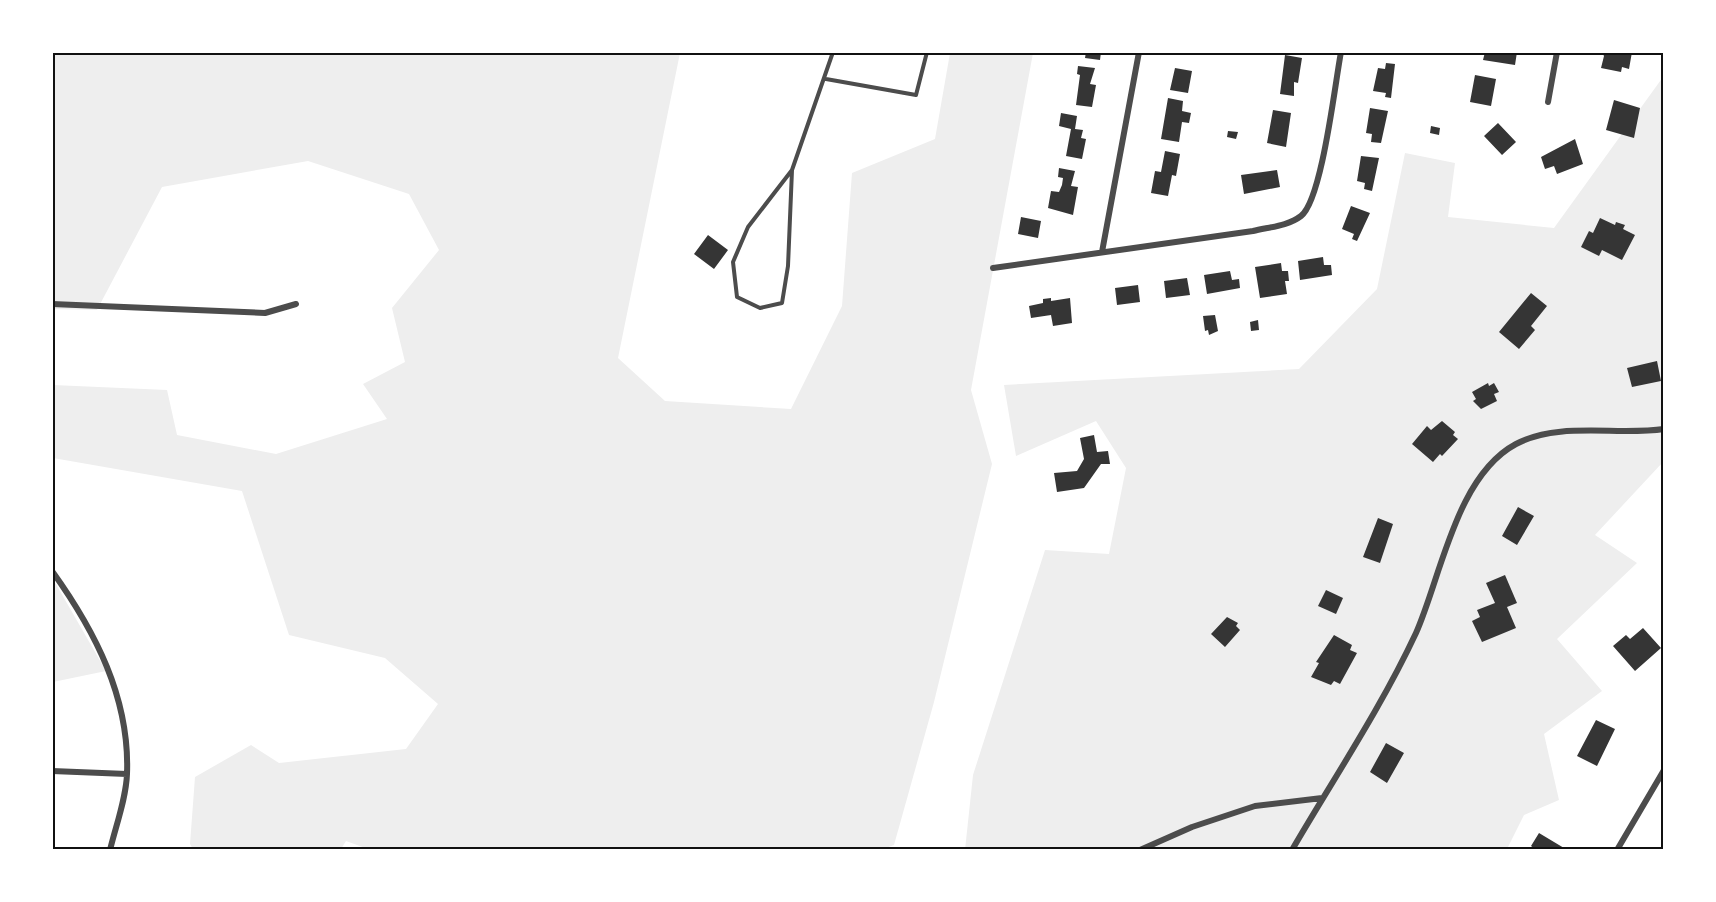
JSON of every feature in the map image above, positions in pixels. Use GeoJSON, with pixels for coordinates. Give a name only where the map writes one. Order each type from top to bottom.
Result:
{"type":"FeatureCollection","features":[{"type":"Feature","properties":{"kind":"street"},"geometry":{"type":"LineString","coordinates":[[1102,252],[1139,52]]}},
{"type":"Feature","properties":{"kind":"street"},"geometry":{"type":"LineString","coordinates":[[993,268],[1253,231],[1289,223],[1303,215],[1312,201],[1320,173],[1341,52]]}},
{"type":"Feature","properties":{"kind":"street"},"geometry":{"type":"LineString","coordinates":[[1548,102],[1557,52]]}},
{"type":"Feature","properties":{"kind":"street"},"geometry":{"type":"LineString","coordinates":[[52,304],[265,313],[296,304]]}},
{"type":"Feature","properties":{"kind":"street"},"geometry":{"type":"LineString","coordinates":[[1292,849],[1378,703],[1416,632],[1446,543],[1485,471],[1499,456],[1516,444],[1545,435],[1664,429]]}},
{"type":"Feature","properties":{"kind":"street"},"geometry":{"type":"LineString","coordinates":[[52,571],[87,622],[110,672],[122,719],[127,774],[110,849]]}},
{"type":"Feature","properties":{"kind":"street"},"geometry":{"type":"LineString","coordinates":[[1617,849],[1664,770]]}},
{"type":"Feature","properties":{"kind":"street"},"geometry":{"type":"LineString","coordinates":[[52,771],[127,774]]}},
{"type":"Feature","properties":{"kind":"street"},"geometry":{"type":"LineString","coordinates":[[1140,849],[1256,806],[1322,798]]}},
{"type":"Feature","properties":{"kind":"lane"},"geometry":{"type":"LineString","coordinates":[[792,170],[788,266],[783,303],[760,308],[737,297],[733,261],[748,227],[792,170],[826,79],[833,52]]}},
{"type":"Feature","properties":{"kind":"lane"},"geometry":{"type":"LineString","coordinates":[[826,79],[916,95],[927,52]]}},
{"type":"Feature","properties":{"kind":"shaded area"},"geometry":{"type":"Polygon","coordinates":[[[53,53],[680,53],[618,358],[665,401],[791,409],[842,306],[852,173],[935,139],[950,53],[1033,53],[971,390],[992,464],[934,702],[894,845],[883,849],[371,850],[346,841],[341,849],[193,849],[190,844],[195,777],[251,745],[279,763],[406,749],[438,704],[385,658],[289,635],[242,491],[53,458],[53,385],[167,390],[177,435],[276,454],[387,419],[363,384],[405,362],[392,308],[439,250],[409,194],[308,161],[162,187],[97,310],[53,309],[53,53]]]}},
{"type":"Feature","properties":{"kind":"shaded area"},"geometry":{"type":"Polygon","coordinates":[[[1663,77],[1663,462],[1595,535],[1637,563],[1557,639],[1602,691],[1544,734],[1559,800],[1524,815],[1507,849],[965,850],[973,775],[1045,550],[1109,554],[1126,468],[1096,421],[1016,456],[1004,385],[1299,369],[1377,289],[1405,153],[1455,163],[1448,217],[1554,228],[1663,77]]]}},
{"type":"Feature","properties":{"kind":"shaded area"},"geometry":{"type":"Polygon","coordinates":[[[53,579],[106,671],[53,682],[53,579]]]}},
{"type":"Feature","properties":{"kind":"building"},"geometry":{"type":"Polygon","coordinates":[[[1086,52],[1101,52],[1100,60],[1085,58],[1086,52]]]}},
{"type":"Feature","properties":{"kind":"building"},"geometry":{"type":"Polygon","coordinates":[[[1485,52],[1517,52],[1515,65],[1483,60],[1485,52]]]}},
{"type":"Feature","properties":{"kind":"building"},"geometry":{"type":"Polygon","coordinates":[[[1602,52],[1632,52],[1629,69],[1622,67],[1621,72],[1601,68],[1604,56],[1602,52]]]}},
{"type":"Feature","properties":{"kind":"building"},"geometry":{"type":"Polygon","coordinates":[[[1285,55],[1302,58],[1298,83],[1294,82],[1294,96],[1280,94],[1285,55]]]}},
{"type":"Feature","properties":{"kind":"building"},"geometry":{"type":"Polygon","coordinates":[[[1386,63],[1395,64],[1391,98],[1385,97],[1386,93],[1373,91],[1378,68],[1385,69],[1386,63]]]}},
{"type":"Feature","properties":{"kind":"building"},"geometry":{"type":"Polygon","coordinates":[[[1078,66],[1095,68],[1090,84],[1096,85],[1092,107],[1076,105],[1080,75],[1077,74],[1078,66]]]}},
{"type":"Feature","properties":{"kind":"building"},"geometry":{"type":"Polygon","coordinates":[[[1175,68],[1192,71],[1188,93],[1170,90],[1175,68]]]}},
{"type":"Feature","properties":{"kind":"building"},"geometry":{"type":"Polygon","coordinates":[[[1475,75],[1496,79],[1491,106],[1470,102],[1475,75]]]}},
{"type":"Feature","properties":{"kind":"building"},"geometry":{"type":"Polygon","coordinates":[[[1168,98],[1183,101],[1182,111],[1191,113],[1189,123],[1182,122],[1179,142],[1161,139],[1168,98]]]}},
{"type":"Feature","properties":{"kind":"building"},"geometry":{"type":"Polygon","coordinates":[[[1614,100],[1640,108],[1634,138],[1606,130],[1614,100]]]}},
{"type":"Feature","properties":{"kind":"building"},"geometry":{"type":"Polygon","coordinates":[[[1370,108],[1388,111],[1381,143],[1371,142],[1372,134],[1366,133],[1370,108]]]}},
{"type":"Feature","properties":{"kind":"building"},"geometry":{"type":"Polygon","coordinates":[[[1273,110],[1291,113],[1286,147],[1267,143],[1273,110]]]}},
{"type":"Feature","properties":{"kind":"building"},"geometry":{"type":"Polygon","coordinates":[[[1061,113],[1077,116],[1075,129],[1083,130],[1081,138],[1086,139],[1082,159],[1066,156],[1071,129],[1059,126],[1061,113]]]}},
{"type":"Feature","properties":{"kind":"building"},"geometry":{"type":"Polygon","coordinates":[[[1498,123],[1516,142],[1502,155],[1484,136],[1498,123]]]}},
{"type":"Feature","properties":{"kind":"building"},"geometry":{"type":"Polygon","coordinates":[[[1431,126],[1440,128],[1439,135],[1430,133],[1431,126]]]}},
{"type":"Feature","properties":{"kind":"building"},"geometry":{"type":"Polygon","coordinates":[[[1228,131],[1238,132],[1236,139],[1227,137],[1228,131]]]}},
{"type":"Feature","properties":{"kind":"building"},"geometry":{"type":"Polygon","coordinates":[[[1575,139],[1583,164],[1557,174],[1554,166],[1545,169],[1541,157],[1575,139]]]}},
{"type":"Feature","properties":{"kind":"building"},"geometry":{"type":"Polygon","coordinates":[[[1165,151],[1180,154],[1176,176],[1172,175],[1168,196],[1151,193],[1155,171],[1161,172],[1165,151]]]}},
{"type":"Feature","properties":{"kind":"building"},"geometry":{"type":"Polygon","coordinates":[[[1361,156],[1379,158],[1372,191],[1364,189],[1365,183],[1357,181],[1361,156]]]}},
{"type":"Feature","properties":{"kind":"building"},"geometry":{"type":"Polygon","coordinates":[[[1059,168],[1075,171],[1071,186],[1078,187],[1073,215],[1048,208],[1051,191],[1059,192],[1062,185],[1063,178],[1058,177],[1059,168]]]}},
{"type":"Feature","properties":{"kind":"building"},"geometry":{"type":"Polygon","coordinates":[[[1277,170],[1280,187],[1244,194],[1241,175],[1277,170]]]}},
{"type":"Feature","properties":{"kind":"building"},"geometry":{"type":"Polygon","coordinates":[[[1351,206],[1370,213],[1357,241],[1352,239],[1354,234],[1342,229],[1351,206]]]}},
{"type":"Feature","properties":{"kind":"building"},"geometry":{"type":"Polygon","coordinates":[[[1021,217],[1041,221],[1038,238],[1018,234],[1021,217]]]}},
{"type":"Feature","properties":{"kind":"building"},"geometry":{"type":"Polygon","coordinates":[[[1600,218],[1615,225],[1616,222],[1625,225],[1623,229],[1635,235],[1622,260],[1602,250],[1599,256],[1581,247],[1589,231],[1593,233],[1600,218]]]}},
{"type":"Feature","properties":{"kind":"building"},"geometry":{"type":"Polygon","coordinates":[[[708,235],[728,250],[714,269],[694,254],[708,235]]]}},
{"type":"Feature","properties":{"kind":"building"},"geometry":{"type":"Polygon","coordinates":[[[1323,257],[1324,265],[1331,265],[1332,275],[1300,280],[1298,261],[1323,257]]]}},
{"type":"Feature","properties":{"kind":"building"},"geometry":{"type":"Polygon","coordinates":[[[1281,263],[1282,271],[1288,271],[1289,281],[1285,281],[1287,294],[1260,298],[1255,267],[1281,263]]]}},
{"type":"Feature","properties":{"kind":"building"},"geometry":{"type":"Polygon","coordinates":[[[1230,271],[1232,280],[1239,279],[1240,288],[1207,294],[1204,275],[1230,271]]]}},
{"type":"Feature","properties":{"kind":"building"},"geometry":{"type":"Polygon","coordinates":[[[1187,278],[1190,295],[1166,298],[1164,281],[1187,278]]]}},
{"type":"Feature","properties":{"kind":"building"},"geometry":{"type":"Polygon","coordinates":[[[1138,285],[1140,302],[1117,305],[1115,288],[1138,285]]]}},
{"type":"Feature","properties":{"kind":"building"},"geometry":{"type":"Polygon","coordinates":[[[1531,293],[1547,306],[1531,326],[1535,330],[1519,349],[1499,332],[1531,293]]]}},
{"type":"Feature","properties":{"kind":"building"},"geometry":{"type":"Polygon","coordinates":[[[1051,298],[1051,301],[1070,298],[1072,323],[1053,326],[1051,315],[1031,318],[1029,306],[1043,303],[1043,299],[1051,298]]]}},
{"type":"Feature","properties":{"kind":"building"},"geometry":{"type":"Polygon","coordinates":[[[1215,315],[1218,331],[1209,335],[1208,330],[1205,331],[1203,316],[1215,315]]]}},
{"type":"Feature","properties":{"kind":"building"},"geometry":{"type":"Polygon","coordinates":[[[1258,320],[1259,330],[1251,331],[1250,322],[1258,320]]]}},
{"type":"Feature","properties":{"kind":"building"},"geometry":{"type":"Polygon","coordinates":[[[1657,361],[1661,381],[1632,387],[1627,368],[1657,361]]]}},
{"type":"Feature","properties":{"kind":"building"},"geometry":{"type":"Polygon","coordinates":[[[1488,383],[1489,386],[1494,383],[1499,392],[1494,394],[1497,401],[1481,409],[1473,401],[1476,399],[1472,392],[1488,383]]]}},
{"type":"Feature","properties":{"kind":"building"},"geometry":{"type":"Polygon","coordinates":[[[1442,421],[1455,432],[1453,435],[1458,439],[1433,462],[1412,444],[1427,426],[1431,430],[1442,421]]]}},
{"type":"Feature","properties":{"kind":"building"},"geometry":{"type":"Polygon","coordinates":[[[1094,435],[1097,452],[1108,451],[1110,464],[1101,464],[1084,488],[1057,492],[1054,473],[1077,471],[1084,459],[1080,438],[1094,435]]]}},
{"type":"Feature","properties":{"kind":"building"},"geometry":{"type":"Polygon","coordinates":[[[1518,507],[1534,516],[1517,545],[1502,536],[1518,507]]]}},
{"type":"Feature","properties":{"kind":"building"},"geometry":{"type":"Polygon","coordinates":[[[1378,518],[1393,524],[1380,563],[1363,557],[1378,518]]]}},
{"type":"Feature","properties":{"kind":"building"},"geometry":{"type":"Polygon","coordinates":[[[1505,575],[1517,603],[1507,607],[1516,628],[1482,642],[1472,621],[1480,617],[1477,610],[1495,603],[1486,583],[1505,575]]]}},
{"type":"Feature","properties":{"kind":"building"},"geometry":{"type":"Polygon","coordinates":[[[1326,590],[1343,598],[1336,614],[1318,606],[1326,590]]]}},
{"type":"Feature","properties":{"kind":"building"},"geometry":{"type":"Polygon","coordinates":[[[1227,617],[1238,623],[1236,626],[1240,630],[1225,647],[1211,634],[1227,617]]]}},
{"type":"Feature","properties":{"kind":"building"},"geometry":{"type":"Polygon","coordinates":[[[1643,628],[1661,648],[1635,671],[1613,646],[1626,635],[1630,639],[1643,628]]]}},
{"type":"Feature","properties":{"kind":"building"},"geometry":{"type":"Polygon","coordinates":[[[1334,635],[1352,645],[1350,650],[1357,653],[1340,684],[1334,681],[1331,685],[1311,677],[1319,663],[1316,662],[1334,635]]]}},
{"type":"Feature","properties":{"kind":"building"},"geometry":{"type":"Polygon","coordinates":[[[1596,720],[1615,729],[1597,766],[1577,756],[1596,720]]]}},
{"type":"Feature","properties":{"kind":"building"},"geometry":{"type":"Polygon","coordinates":[[[1386,743],[1404,753],[1387,783],[1370,772],[1386,743]]]}},
{"type":"Feature","properties":{"kind":"building"},"geometry":{"type":"Polygon","coordinates":[[[1539,833],[1564,848],[1563,850],[1536,850],[1531,846],[1539,833]]]}}]}
